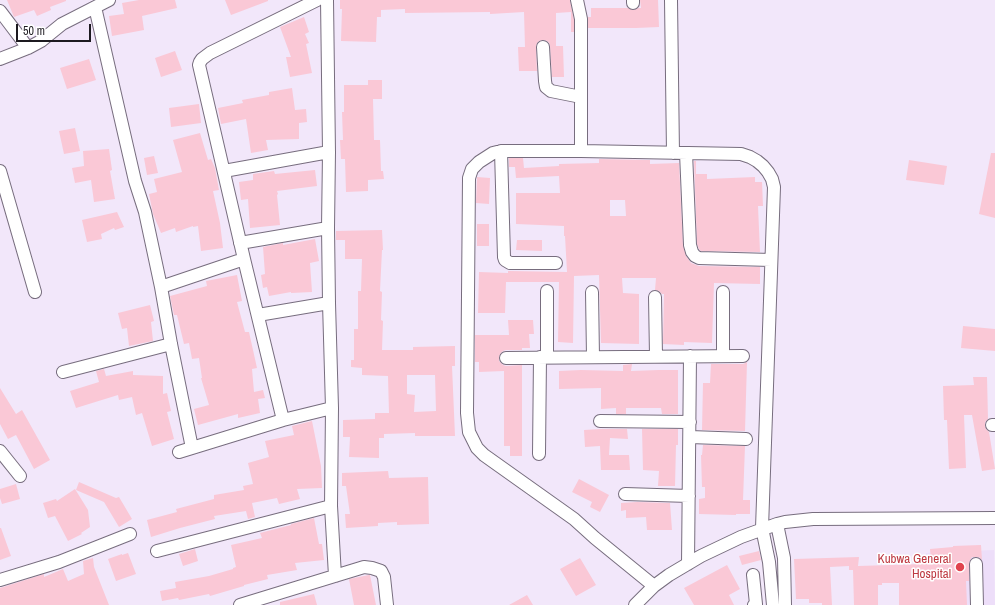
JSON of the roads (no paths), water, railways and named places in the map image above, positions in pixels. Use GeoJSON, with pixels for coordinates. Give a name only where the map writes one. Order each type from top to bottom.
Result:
{"type":"FeatureCollection","features":[{"type":"Feature","properties":{"kind":"street"},"geometry":{"type":"LineString","coordinates":[[0,59],[41,41],[62,24],[109,0]]}},
{"type":"Feature","properties":{"kind":"street"},"geometry":{"type":"LineString","coordinates":[[284,420],[240,243],[200,69],[200,62],[210,53],[317,0]]}},
{"type":"Feature","properties":{"kind":"street"},"geometry":{"type":"LineString","coordinates":[[327,0],[329,152],[328,228],[332,408],[331,506],[335,576]]}},
{"type":"Feature","properties":{"kind":"street"},"geometry":{"type":"LineString","coordinates":[[577,0],[581,19],[581,151]]}},
{"type":"Feature","properties":{"kind":"street"},"geometry":{"type":"LineString","coordinates":[[671,0],[673,153]]}},
{"type":"Feature","properties":{"kind":"street"},"geometry":{"type":"LineString","coordinates":[[95,7],[135,182],[145,212],[192,448]]}},
{"type":"Feature","properties":{"kind":"street"},"geometry":{"type":"LineString","coordinates":[[0,11],[28,48]]}},
{"type":"Feature","properties":{"kind":"street"},"geometry":{"type":"LineString","coordinates":[[543,47],[546,87],[551,91],[581,97]]}},
{"type":"Feature","properties":{"kind":"street"},"geometry":{"type":"LineString","coordinates":[[501,151],[505,260],[510,263],[556,262]]}},
{"type":"Feature","properties":{"kind":"street"},"geometry":{"type":"LineString","coordinates":[[654,586],[574,519],[484,455],[477,448],[469,432],[467,413],[469,178],[472,169],[479,162],[493,153],[501,151],[581,151],[741,154],[756,161],[768,172],[774,187],[762,528],[769,562],[773,605]]}},
{"type":"Feature","properties":{"kind":"street"},"geometry":{"type":"LineString","coordinates":[[224,171],[329,152]]}},
{"type":"Feature","properties":{"kind":"street"},"geometry":{"type":"LineString","coordinates":[[686,153],[690,245],[694,256],[699,258],[771,260]]}},
{"type":"Feature","properties":{"kind":"street"},"geometry":{"type":"LineString","coordinates":[[0,171],[35,292]]}},
{"type":"Feature","properties":{"kind":"street"},"geometry":{"type":"LineString","coordinates":[[240,243],[328,228]]}},
{"type":"Feature","properties":{"kind":"street"},"geometry":{"type":"LineString","coordinates":[[161,287],[244,259]]}},
{"type":"Feature","properties":{"kind":"street"},"geometry":{"type":"LineString","coordinates":[[539,454],[547,290]]}},
{"type":"Feature","properties":{"kind":"street"},"geometry":{"type":"LineString","coordinates":[[592,292],[593,357]]}},
{"type":"Feature","properties":{"kind":"street"},"geometry":{"type":"LineString","coordinates":[[722,292],[723,356]]}},
{"type":"Feature","properties":{"kind":"street"},"geometry":{"type":"LineString","coordinates":[[655,297],[656,356]]}},
{"type":"Feature","properties":{"kind":"street"},"geometry":{"type":"LineString","coordinates":[[258,315],[329,302]]}},
{"type":"Feature","properties":{"kind":"street"},"geometry":{"type":"LineString","coordinates":[[63,372],[171,344]]}},
{"type":"Feature","properties":{"kind":"street"},"geometry":{"type":"LineString","coordinates":[[688,564],[690,356]]}},
{"type":"Feature","properties":{"kind":"street"},"geometry":{"type":"LineString","coordinates":[[506,358],[743,356]]}},
{"type":"Feature","properties":{"kind":"street"},"geometry":{"type":"LineString","coordinates":[[179,452],[284,420],[332,408]]}},
{"type":"Feature","properties":{"kind":"street"},"geometry":{"type":"LineString","coordinates":[[600,421],[690,422]]}},
{"type":"Feature","properties":{"kind":"street"},"geometry":{"type":"LineString","coordinates":[[690,437],[746,439]]}},
{"type":"Feature","properties":{"kind":"street"},"geometry":{"type":"LineString","coordinates":[[0,451],[20,476]]}},
{"type":"Feature","properties":{"kind":"street"},"geometry":{"type":"LineString","coordinates":[[625,494],[689,496]]}},
{"type":"Feature","properties":{"kind":"street"},"geometry":{"type":"LineString","coordinates":[[157,551],[331,506]]}},
{"type":"Feature","properties":{"kind":"street"},"geometry":{"type":"LineString","coordinates":[[635,605],[654,586],[669,575],[701,556],[762,528],[785,522],[813,519],[995,518]]}},
{"type":"Feature","properties":{"kind":"street"},"geometry":{"type":"LineString","coordinates":[[777,524],[784,558],[785,605]]}},
{"type":"Feature","properties":{"kind":"street"},"geometry":{"type":"LineString","coordinates":[[0,580],[58,562],[130,534]]}},
{"type":"Feature","properties":{"kind":"street"},"geometry":{"type":"LineString","coordinates":[[976,564],[977,605]]}},
{"type":"Feature","properties":{"kind":"street"},"geometry":{"type":"LineString","coordinates":[[240,605],[364,567],[381,571],[384,577],[388,605]]}},
{"type":"Feature","properties":{"kind":"street"},"geometry":{"type":"LineString","coordinates":[[753,575],[756,604],[754,605]]}},
{"type":"Feature","properties":{"kind":"place","name":"Kubwa General Hospital"},"geometry":{"type":"Point","coordinates":[960,567]}}]}
